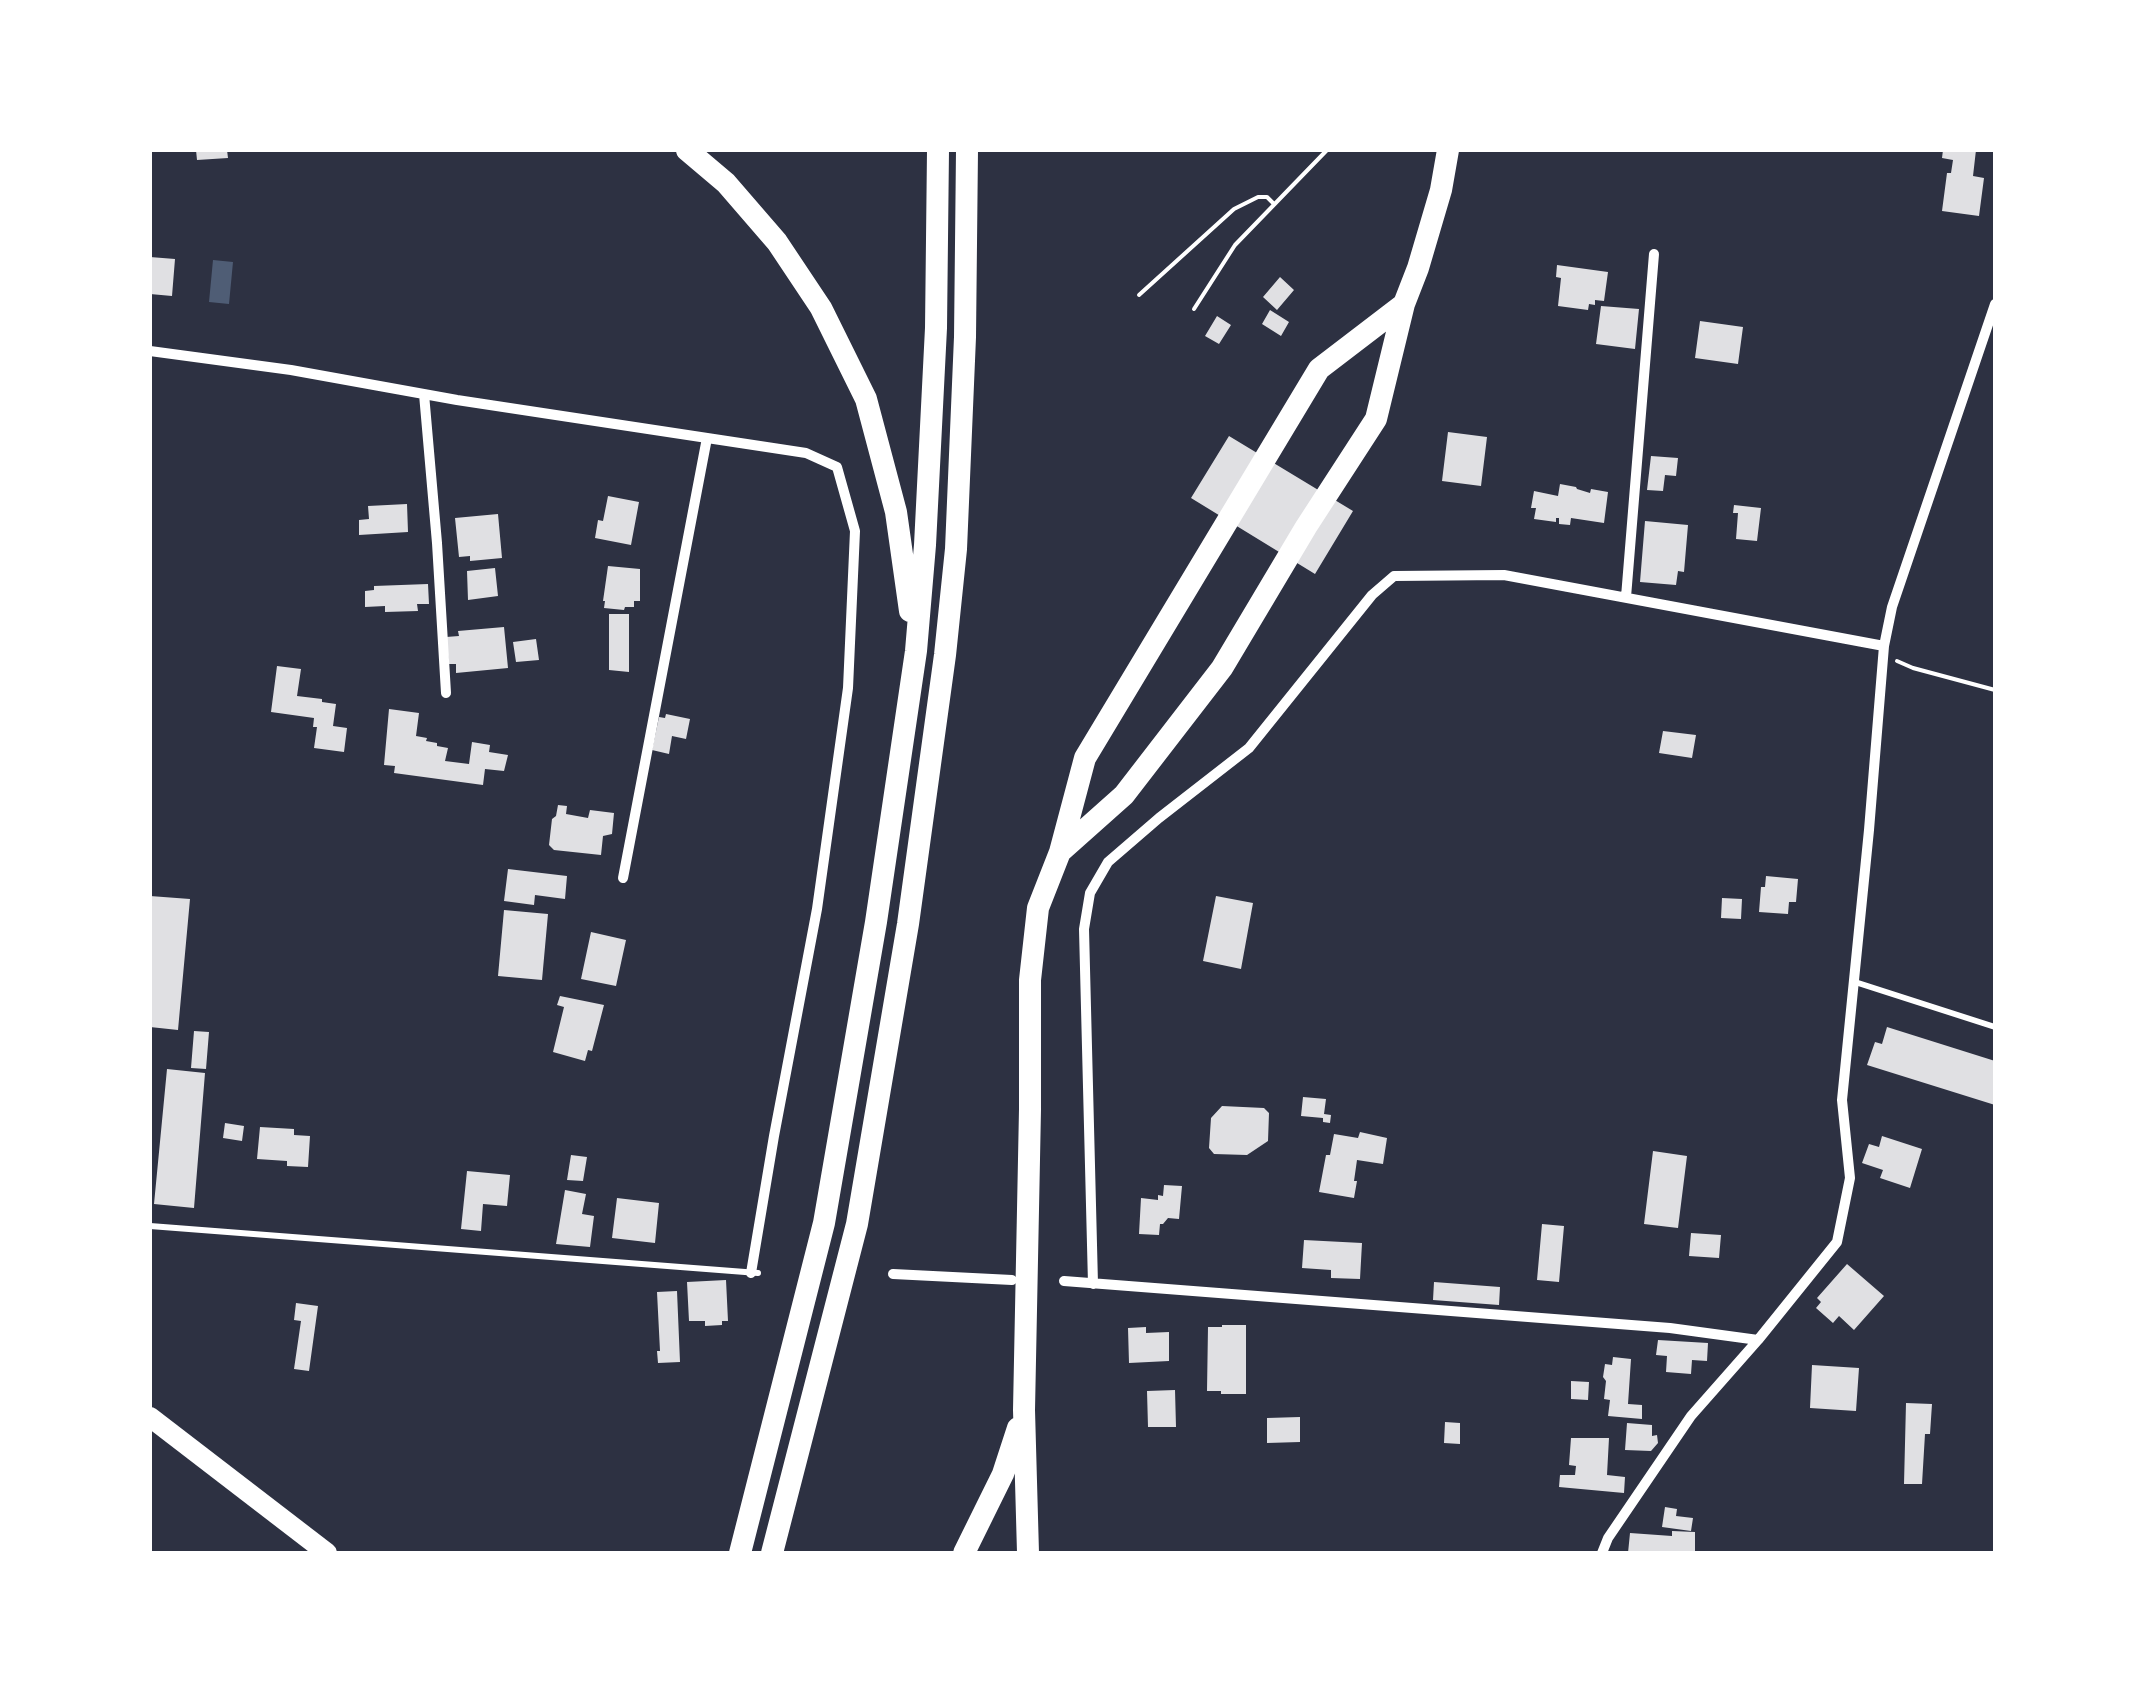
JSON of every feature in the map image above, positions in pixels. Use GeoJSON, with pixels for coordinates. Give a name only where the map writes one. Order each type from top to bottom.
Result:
{"type":"FeatureCollection","features":[{"type":"Feature","properties":{"kind":"highway"},"geometry":{"type":"LineString","coordinates":[[687,150],[726,183],[778,242],[821,308],[866,400],[896,512],[916,651]]}},
{"type":"Feature","properties":{"kind":"highway"},"geometry":{"type":"LineString","coordinates":[[740,1553],[824,1222],[876,922],[916,651],[926,545],[934,368],[938,150]]}},
{"type":"Feature","properties":{"kind":"highway"},"geometry":{"type":"LineString","coordinates":[[772,1553],[857,1224],[908,924],[956,549],[968,150]]}},
{"type":"Feature","properties":{"kind":"highway"},"geometry":{"type":"LineString","coordinates":[[966,231],[984,150]]}},
{"type":"Feature","properties":{"kind":"highway"},"geometry":{"type":"LineString","coordinates":[[1060,852],[1124,795],[1222,668],[1376,419],[1404,304],[1430,232],[1448,150]]}},
{"type":"Feature","properties":{"kind":"highway"},"geometry":{"type":"LineString","coordinates":[[1028,1553],[1024,1410],[1030,980],[1038,908],[1060,852],[1085,758],[1319,369],[1404,304]]}},
{"type":"Feature","properties":{"kind":"highway"},"geometry":{"type":"LineString","coordinates":[[964,1553],[1003,1474],[1024,1410]]}},
{"type":"Feature","properties":{"kind":"main road"},"geometry":{"type":"LineString","coordinates":[[150,1417],[332,1552]]}},
{"type":"Feature","properties":{"kind":"street"},"geometry":{"type":"LineString","coordinates":[[1626,598],[1654,254]]}},
{"type":"Feature","properties":{"kind":"street"},"geometry":{"type":"LineString","coordinates":[[1602,1553],[1608,1538],[1691,1416],[1837,1242],[1850,1178],[1842,1100],[1884,646],[1892,607],[1995,304]]}},
{"type":"Feature","properties":{"kind":"street"},"geometry":{"type":"LineString","coordinates":[[150,351],[806,452],[837,467],[856,531],[848,688],[817,909],[754,1273]]}},
{"type":"Feature","properties":{"kind":"street"},"geometry":{"type":"LineString","coordinates":[[424,394],[446,693]]}},
{"type":"Feature","properties":{"kind":"street"},"geometry":{"type":"LineString","coordinates":[[623,878],[708,438]]}},
{"type":"Feature","properties":{"kind":"street"},"geometry":{"type":"LineString","coordinates":[[1093,1284],[1084,929],[1090,893],[1108,862],[1249,748],[1372,596],[1394,576],[1504,575],[1884,646]]}},
{"type":"Feature","properties":{"kind":"street"},"geometry":{"type":"LineString","coordinates":[[892,1274],[1012,1280]]}},
{"type":"Feature","properties":{"kind":"street"},"geometry":{"type":"LineString","coordinates":[[1064,1282],[1670,1328],[1758,1340]]}},
{"type":"Feature","properties":{"kind":"lane"},"geometry":{"type":"LineString","coordinates":[[1854,981],[1995,1026]]}},
{"type":"Feature","properties":{"kind":"lane"},"geometry":{"type":"LineString","coordinates":[[150,1226],[754,1273]]}},
{"type":"Feature","properties":{"kind":"path"},"geometry":{"type":"LineString","coordinates":[[1194,310],[1235,245],[1328,150]]}},
{"type":"Feature","properties":{"kind":"path"},"geometry":{"type":"LineString","coordinates":[[1138,295],[1234,209],[1258,197],[1267,197],[1274,204]]}},
{"type":"Feature","properties":{"kind":"path"},"geometry":{"type":"LineString","coordinates":[[1884,646],[1897,661],[1913,668],[1995,690]]}},
{"type":"Feature","properties":{"kind":"water"},"geometry":{"type":"Polygon","coordinates":[[[213,260],[233,262],[229,304],[209,302],[213,260]]]}},
{"type":"Feature","properties":{"kind":"building"},"geometry":{"type":"Polygon","coordinates":[[[196,150],[227,150],[228,158],[197,160],[196,150]]]}},
{"type":"Feature","properties":{"kind":"building"},"geometry":{"type":"Polygon","coordinates":[[[1943,150],[1976,150],[1973,176],[1984,178],[1979,216],[1942,211],[1947,173],[1951,173],[1953,160],[1942,158],[1943,150]]]}},
{"type":"Feature","properties":{"kind":"building"},"geometry":{"type":"Polygon","coordinates":[[[150,257],[175,259],[172,296],[150,294],[150,257]]]}},
{"type":"Feature","properties":{"kind":"building"},"geometry":{"type":"Polygon","coordinates":[[[1557,265],[1608,272],[1604,301],[1595,300],[1588,310],[1558,306],[1561,278],[1556,277],[1557,265]]]}},
{"type":"Feature","properties":{"kind":"building"},"geometry":{"type":"Polygon","coordinates":[[[1280,277],[1294,290],[1277,310],[1263,297],[1280,277]]]}},
{"type":"Feature","properties":{"kind":"building"},"geometry":{"type":"Polygon","coordinates":[[[1601,306],[1639,309],[1635,349],[1596,344],[1601,306]]]}},
{"type":"Feature","properties":{"kind":"building"},"geometry":{"type":"Polygon","coordinates":[[[1270,310],[1289,322],[1281,336],[1262,324],[1270,310]]]}},
{"type":"Feature","properties":{"kind":"building"},"geometry":{"type":"Polygon","coordinates":[[[1217,316],[1231,325],[1219,344],[1205,336],[1217,316]]]}},
{"type":"Feature","properties":{"kind":"building"},"geometry":{"type":"Polygon","coordinates":[[[1700,321],[1743,327],[1738,364],[1695,358],[1700,321]]]}},
{"type":"Feature","properties":{"kind":"building"},"geometry":{"type":"Polygon","coordinates":[[[1448,432],[1487,437],[1481,486],[1442,481],[1448,432]]]}},
{"type":"Feature","properties":{"kind":"building"},"geometry":{"type":"Polygon","coordinates":[[[1229,436],[1353,511],[1315,574],[1191,498],[1229,436]]]}},
{"type":"Feature","properties":{"kind":"building"},"geometry":{"type":"Polygon","coordinates":[[[1651,456],[1678,458],[1676,476],[1665,475],[1663,491],[1647,490],[1651,456]]]}},
{"type":"Feature","properties":{"kind":"building"},"geometry":{"type":"Polygon","coordinates":[[[1560,484],[1590,493],[1591,489],[1608,492],[1604,523],[1571,518],[1570,525],[1559,524],[1559,518],[1556,522],[1534,519],[1534,491],[1558,496],[1560,484]]]}},
{"type":"Feature","properties":{"kind":"building"},"geometry":{"type":"Polygon","coordinates":[[[608,496],[639,502],[631,545],[595,538],[608,496]]]}},
{"type":"Feature","properties":{"kind":"building"},"geometry":{"type":"Polygon","coordinates":[[[407,504],[408,532],[359,535],[359,520],[369,519],[368,506],[407,504]]]}},
{"type":"Feature","properties":{"kind":"building"},"geometry":{"type":"Polygon","coordinates":[[[1734,505],[1761,508],[1757,541],[1736,539],[1738,513],[1733,513],[1734,505]]]}},
{"type":"Feature","properties":{"kind":"building"},"geometry":{"type":"Polygon","coordinates":[[[498,514],[502,558],[470,561],[470,556],[459,557],[455,518],[498,514]]]}},
{"type":"Feature","properties":{"kind":"building"},"geometry":{"type":"Polygon","coordinates":[[[1645,521],[1688,525],[1684,572],[1678,571],[1676,585],[1640,582],[1645,521]]]}},
{"type":"Feature","properties":{"kind":"building"},"geometry":{"type":"Polygon","coordinates":[[[608,566],[640,569],[640,601],[634,601],[634,607],[604,608],[608,566]]]}},
{"type":"Feature","properties":{"kind":"building"},"geometry":{"type":"Polygon","coordinates":[[[495,568],[498,596],[468,600],[467,571],[495,568]]]}},
{"type":"Feature","properties":{"kind":"building"},"geometry":{"type":"Polygon","coordinates":[[[428,584],[429,604],[417,604],[418,611],[385,612],[385,606],[365,607],[365,591],[374,590],[374,586],[428,584]]]}},
{"type":"Feature","properties":{"kind":"building"},"geometry":{"type":"Polygon","coordinates":[[[609,614],[629,614],[629,672],[609,670],[609,614]]]}},
{"type":"Feature","properties":{"kind":"building"},"geometry":{"type":"Polygon","coordinates":[[[504,627],[508,668],[456,673],[456,664],[449,664],[446,637],[459,636],[458,631],[504,627]]]}},
{"type":"Feature","properties":{"kind":"building"},"geometry":{"type":"Polygon","coordinates":[[[536,639],[539,660],[516,662],[513,642],[536,639]]]}},
{"type":"Feature","properties":{"kind":"building"},"geometry":{"type":"Polygon","coordinates":[[[277,666],[301,669],[297,696],[336,704],[333,726],[347,728],[344,752],[314,748],[314,718],[271,712],[277,666]]]}},
{"type":"Feature","properties":{"kind":"building"},"geometry":{"type":"Polygon","coordinates":[[[389,709],[419,713],[416,736],[448,748],[445,761],[469,764],[472,742],[490,745],[489,752],[508,755],[504,771],[485,769],[483,785],[394,773],[395,766],[384,765],[389,709]]]}},
{"type":"Feature","properties":{"kind":"building"},"geometry":{"type":"Polygon","coordinates":[[[666,714],[690,719],[686,739],[672,736],[669,754],[652,750],[659,717],[665,718],[666,714]]]}},
{"type":"Feature","properties":{"kind":"building"},"geometry":{"type":"Polygon","coordinates":[[[1663,731],[1696,735],[1692,758],[1659,753],[1663,731]]]}},
{"type":"Feature","properties":{"kind":"building"},"geometry":{"type":"Polygon","coordinates":[[[558,805],[567,806],[566,814],[588,818],[590,810],[614,813],[612,834],[603,836],[601,855],[554,850],[549,845],[558,805]]]}},
{"type":"Feature","properties":{"kind":"building"},"geometry":{"type":"Polygon","coordinates":[[[508,869],[567,876],[565,899],[535,895],[534,905],[504,901],[508,869]]]}},
{"type":"Feature","properties":{"kind":"building"},"geometry":{"type":"Polygon","coordinates":[[[1766,876],[1798,879],[1796,902],[1789,902],[1788,914],[1759,912],[1766,876]]]}},
{"type":"Feature","properties":{"kind":"building"},"geometry":{"type":"Polygon","coordinates":[[[150,896],[190,899],[178,1030],[150,1027],[150,896]]]}},
{"type":"Feature","properties":{"kind":"building"},"geometry":{"type":"Polygon","coordinates":[[[1216,896],[1253,903],[1241,969],[1203,961],[1216,896]]]}},
{"type":"Feature","properties":{"kind":"building"},"geometry":{"type":"Polygon","coordinates":[[[1722,898],[1742,899],[1741,919],[1721,918],[1722,898]]]}},
{"type":"Feature","properties":{"kind":"building"},"geometry":{"type":"Polygon","coordinates":[[[504,910],[548,914],[542,980],[498,976],[504,910]]]}},
{"type":"Feature","properties":{"kind":"building"},"geometry":{"type":"Polygon","coordinates":[[[591,932],[626,940],[616,986],[581,979],[591,932]]]}},
{"type":"Feature","properties":{"kind":"building"},"geometry":{"type":"Polygon","coordinates":[[[560,996],[604,1005],[592,1051],[588,1050],[585,1061],[553,1052],[564,1007],[557,1005],[560,996]]]}},
{"type":"Feature","properties":{"kind":"building"},"geometry":{"type":"Polygon","coordinates":[[[1887,1027],[1995,1061],[1995,1105],[1867,1065],[1875,1042],[1882,1044],[1887,1027]]]}},
{"type":"Feature","properties":{"kind":"building"},"geometry":{"type":"Polygon","coordinates":[[[194,1031],[209,1032],[206,1069],[191,1068],[194,1031]]]}},
{"type":"Feature","properties":{"kind":"building"},"geometry":{"type":"Polygon","coordinates":[[[167,1069],[205,1073],[194,1208],[154,1204],[167,1069]]]}},
{"type":"Feature","properties":{"kind":"building"},"geometry":{"type":"Polygon","coordinates":[[[1303,1097],[1326,1099],[1324,1114],[1331,1115],[1330,1123],[1323,1122],[1323,1118],[1301,1116],[1303,1097]]]}},
{"type":"Feature","properties":{"kind":"building"},"geometry":{"type":"Polygon","coordinates":[[[1222,1106],[1264,1108],[1269,1113],[1268,1141],[1247,1155],[1214,1154],[1209,1148],[1211,1118],[1222,1106]]]}},
{"type":"Feature","properties":{"kind":"building"},"geometry":{"type":"Polygon","coordinates":[[[225,1123],[244,1126],[242,1141],[223,1138],[225,1123]]]}},
{"type":"Feature","properties":{"kind":"building"},"geometry":{"type":"Polygon","coordinates":[[[260,1127],[294,1129],[294,1135],[310,1136],[308,1167],[257,1159],[260,1127]]]}},
{"type":"Feature","properties":{"kind":"building"},"geometry":{"type":"Polygon","coordinates":[[[1360,1132],[1387,1138],[1383,1164],[1357,1160],[1354,1198],[1319,1192],[1334,1134],[1358,1138],[1360,1132]]]}},
{"type":"Feature","properties":{"kind":"building"},"geometry":{"type":"Polygon","coordinates":[[[1882,1136],[1922,1149],[1910,1188],[1880,1178],[1883,1170],[1862,1163],[1869,1144],[1879,1147],[1882,1136]]]}},
{"type":"Feature","properties":{"kind":"building"},"geometry":{"type":"Polygon","coordinates":[[[1653,1151],[1687,1156],[1678,1228],[1644,1224],[1653,1151]]]}},
{"type":"Feature","properties":{"kind":"building"},"geometry":{"type":"Polygon","coordinates":[[[571,1155],[587,1157],[583,1181],[567,1180],[571,1155]]]}},
{"type":"Feature","properties":{"kind":"building"},"geometry":{"type":"Polygon","coordinates":[[[467,1171],[510,1175],[507,1206],[483,1204],[481,1231],[461,1229],[467,1171]]]}},
{"type":"Feature","properties":{"kind":"building"},"geometry":{"type":"Polygon","coordinates":[[[1164,1185],[1182,1186],[1179,1219],[1168,1218],[1160,1224],[1159,1235],[1139,1234],[1141,1198],[1158,1200],[1158,1195],[1163,1196],[1164,1185]]]}},
{"type":"Feature","properties":{"kind":"building"},"geometry":{"type":"Polygon","coordinates":[[[565,1190],[586,1194],[582,1214],[594,1216],[590,1247],[556,1244],[565,1190]]]}},
{"type":"Feature","properties":{"kind":"building"},"geometry":{"type":"Polygon","coordinates":[[[617,1198],[659,1203],[655,1243],[612,1238],[617,1198]]]}},
{"type":"Feature","properties":{"kind":"building"},"geometry":{"type":"Polygon","coordinates":[[[1542,1224],[1564,1226],[1559,1282],[1537,1280],[1542,1224]]]}},
{"type":"Feature","properties":{"kind":"building"},"geometry":{"type":"Polygon","coordinates":[[[1691,1233],[1721,1235],[1719,1258],[1689,1256],[1691,1233]]]}},
{"type":"Feature","properties":{"kind":"building"},"geometry":{"type":"Polygon","coordinates":[[[1304,1240],[1362,1243],[1360,1279],[1331,1278],[1331,1270],[1302,1268],[1304,1240]]]}},
{"type":"Feature","properties":{"kind":"building"},"geometry":{"type":"Polygon","coordinates":[[[1847,1264],[1884,1296],[1854,1330],[1839,1316],[1833,1323],[1816,1308],[1821,1302],[1817,1298],[1847,1264]]]}},
{"type":"Feature","properties":{"kind":"building"},"geometry":{"type":"Polygon","coordinates":[[[726,1280],[728,1321],[705,1326],[705,1321],[689,1321],[687,1282],[726,1280]]]}},
{"type":"Feature","properties":{"kind":"building"},"geometry":{"type":"Polygon","coordinates":[[[1434,1282],[1500,1287],[1499,1305],[1433,1300],[1434,1282]]]}},
{"type":"Feature","properties":{"kind":"building"},"geometry":{"type":"Polygon","coordinates":[[[677,1291],[680,1362],[658,1363],[657,1292],[677,1291]]]}},
{"type":"Feature","properties":{"kind":"building"},"geometry":{"type":"Polygon","coordinates":[[[296,1303],[318,1306],[309,1371],[294,1369],[301,1321],[294,1320],[296,1303]]]}},
{"type":"Feature","properties":{"kind":"building"},"geometry":{"type":"Polygon","coordinates":[[[1246,1325],[1246,1394],[1207,1391],[1208,1327],[1246,1325]]]}},
{"type":"Feature","properties":{"kind":"building"},"geometry":{"type":"Polygon","coordinates":[[[1146,1327],[1146,1333],[1169,1332],[1169,1361],[1129,1363],[1128,1328],[1146,1327]]]}},
{"type":"Feature","properties":{"kind":"building"},"geometry":{"type":"Polygon","coordinates":[[[1658,1340],[1708,1343],[1707,1361],[1692,1360],[1691,1374],[1666,1372],[1667,1356],[1656,1355],[1658,1340]]]}},
{"type":"Feature","properties":{"kind":"building"},"geometry":{"type":"Polygon","coordinates":[[[1613,1357],[1631,1359],[1628,1404],[1642,1405],[1642,1419],[1608,1416],[1610,1400],[1604,1399],[1603,1377],[1605,1364],[1612,1365],[1613,1357]]]}},
{"type":"Feature","properties":{"kind":"building"},"geometry":{"type":"Polygon","coordinates":[[[1812,1365],[1859,1368],[1856,1411],[1810,1408],[1812,1365]]]}},
{"type":"Feature","properties":{"kind":"building"},"geometry":{"type":"Polygon","coordinates":[[[1571,1381],[1589,1382],[1588,1400],[1571,1399],[1571,1381]]]}},
{"type":"Feature","properties":{"kind":"building"},"geometry":{"type":"Polygon","coordinates":[[[1175,1390],[1176,1427],[1148,1427],[1147,1391],[1175,1390]]]}},
{"type":"Feature","properties":{"kind":"building"},"geometry":{"type":"Polygon","coordinates":[[[1906,1403],[1932,1404],[1930,1434],[1925,1434],[1922,1484],[1904,1484],[1906,1403]]]}},
{"type":"Feature","properties":{"kind":"building"},"geometry":{"type":"Polygon","coordinates":[[[1300,1417],[1300,1442],[1267,1443],[1267,1418],[1300,1417]]]}},
{"type":"Feature","properties":{"kind":"building"},"geometry":{"type":"Polygon","coordinates":[[[1445,1422],[1460,1423],[1460,1444],[1444,1443],[1445,1422]]]}},
{"type":"Feature","properties":{"kind":"building"},"geometry":{"type":"Polygon","coordinates":[[[1627,1423],[1652,1425],[1652,1436],[1657,1435],[1658,1443],[1651,1451],[1625,1450],[1627,1423]]]}},
{"type":"Feature","properties":{"kind":"building"},"geometry":{"type":"Polygon","coordinates":[[[1571,1438],[1609,1438],[1607,1475],[1625,1477],[1624,1493],[1559,1487],[1560,1475],[1575,1475],[1576,1466],[1569,1465],[1571,1438]]]}},
{"type":"Feature","properties":{"kind":"building"},"geometry":{"type":"Polygon","coordinates":[[[1665,1507],[1677,1509],[1676,1516],[1693,1518],[1691,1531],[1662,1527],[1665,1507]]]}},
{"type":"Feature","properties":{"kind":"building"},"geometry":{"type":"Polygon","coordinates":[[[1672,1531],[1695,1532],[1695,1553],[1628,1553],[1630,1533],[1672,1536],[1672,1531]]]}}]}
